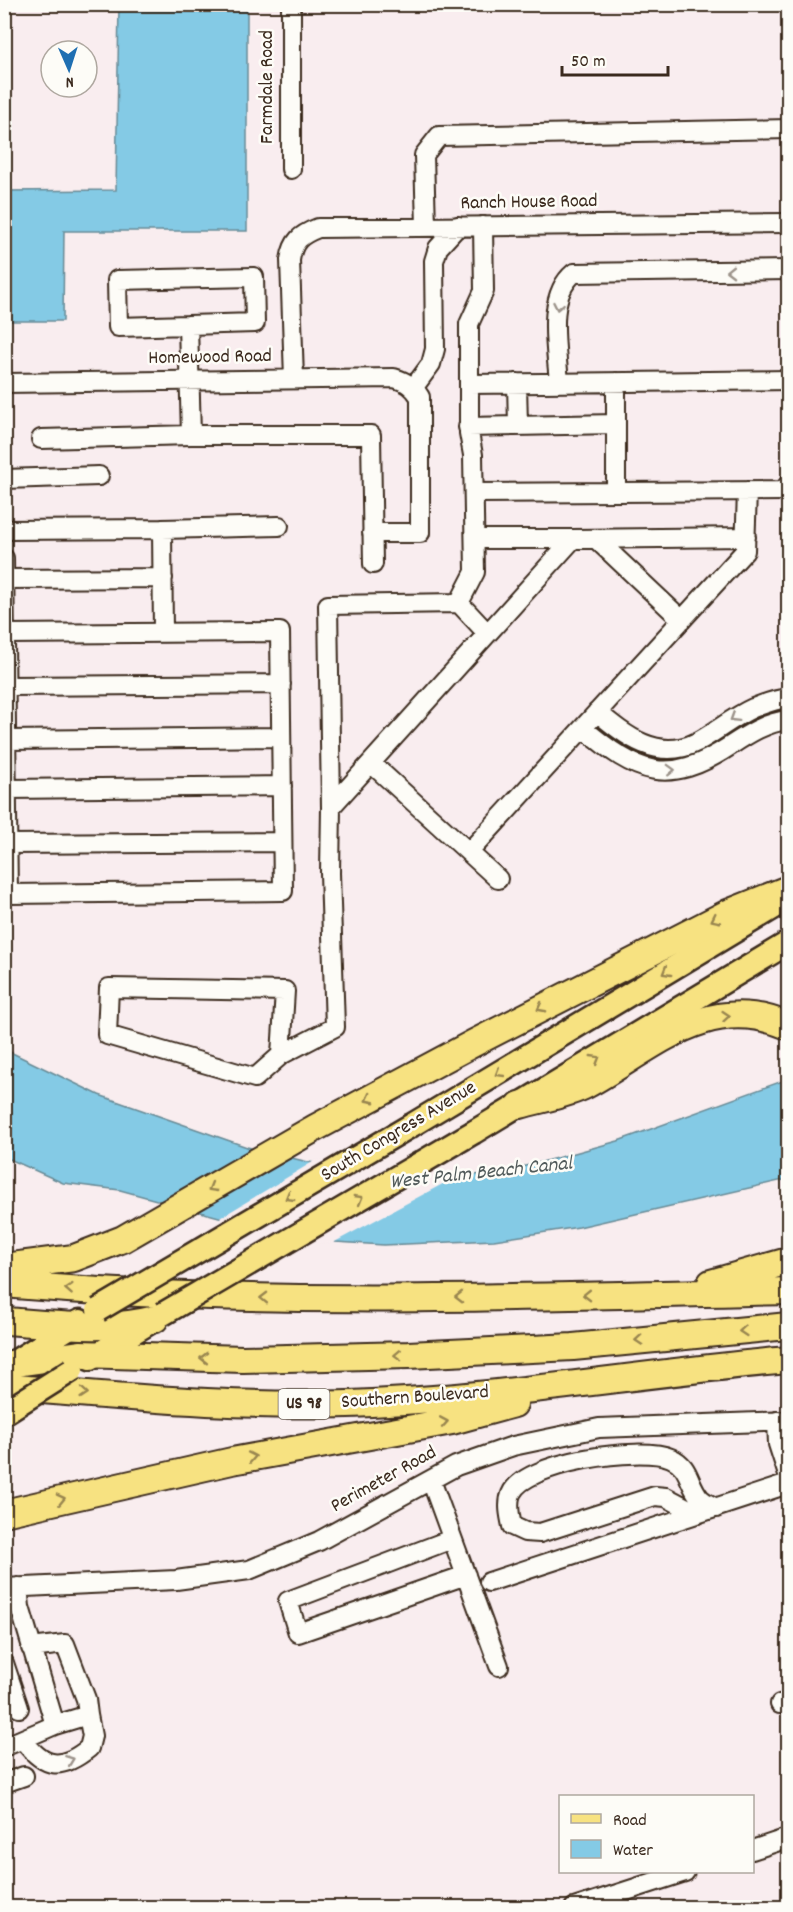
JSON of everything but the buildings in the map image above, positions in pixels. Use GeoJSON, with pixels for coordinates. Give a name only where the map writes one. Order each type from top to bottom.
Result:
{"type":"FeatureCollection","features":[{"type":"Feature","properties":{"kind":"highway"},"geometry":{"type":"LineString","coordinates":[[4,1267],[46,1263],[88,1254],[123,1239],[299,1137],[625,964],[728,913],[789,889]]}},
{"type":"Feature","properties":{"kind":"highway"},"geometry":{"type":"LineString","coordinates":[[520,1105],[584,1086],[678,1030],[706,1018],[745,1015],[789,1026]]}},
{"type":"Feature","properties":{"kind":"highway"},"geometry":{"type":"LineString","coordinates":[[667,1294],[789,1261]]}},
{"type":"Feature","properties":{"kind":"highway"},"geometry":{"type":"LineString","coordinates":[[4,1284],[240,1297],[402,1298],[789,1291]]}},
{"type":"Feature","properties":{"kind":"highway"},"geometry":{"type":"LineString","coordinates":[[4,1321],[111,1327],[159,1317]]}},
{"type":"Feature","properties":{"kind":"highway"},"geometry":{"type":"LineString","coordinates":[[6,1371],[60,1356],[98,1354],[243,1359],[365,1357],[573,1347],[789,1326]]}},
{"type":"Feature","properties":{"kind":"highway","name":"Southern Boulevard"},"geometry":{"type":"LineString","coordinates":[[6,1371],[213,1403],[317,1404],[452,1398],[789,1359]]}},
{"type":"Feature","properties":{"kind":"highway"},"geometry":{"type":"LineString","coordinates":[[4,1513],[243,1458],[452,1421],[604,1379]]}},
{"type":"Feature","properties":{"kind":"main road","name":"South Congress Avenue"},"geometry":{"type":"LineString","coordinates":[[6,1371],[73,1325],[789,899]]}},
{"type":"Feature","properties":{"kind":"main road","name":"South Congress Avenue"},"geometry":{"type":"LineString","coordinates":[[4,1413],[159,1317],[520,1105],[789,943]]}},
{"type":"Feature","properties":{"kind":"street","name":"Farmdale Road"},"geometry":{"type":"LineString","coordinates":[[291,4],[291,169]]}},
{"type":"Feature","properties":{"kind":"street"},"geometry":{"type":"LineString","coordinates":[[426,227],[424,154],[439,136],[789,129]]}},
{"type":"Feature","properties":{"kind":"street","name":"Ranch House Road"},"geometry":{"type":"LineString","coordinates":[[294,379],[290,260],[292,246],[302,234],[318,228],[789,223]]}},
{"type":"Feature","properties":{"kind":"street"},"geometry":{"type":"LineString","coordinates":[[372,533],[420,533],[420,397],[414,387],[431,364],[435,349],[434,261],[438,248],[458,226]]}},
{"type":"Feature","properties":{"kind":"street"},"geometry":{"type":"LineString","coordinates":[[459,603],[476,572],[473,455],[468,427],[469,324],[484,291],[483,226]]}},
{"type":"Feature","properties":{"kind":"street"},"geometry":{"type":"LineString","coordinates":[[559,383],[556,308],[565,280],[574,273],[789,270]]}},
{"type":"Feature","properties":{"kind":"street"},"geometry":{"type":"LineString","coordinates":[[254,277],[255,323],[188,325],[118,327],[117,280],[254,277]]}},
{"type":"Feature","properties":{"kind":"street"},"geometry":{"type":"LineString","coordinates":[[188,325],[191,435]]}},
{"type":"Feature","properties":{"kind":"street","name":"Homewood Road"},"geometry":{"type":"LineString","coordinates":[[4,383],[394,378],[414,387]]}},
{"type":"Feature","properties":{"kind":"street"},"geometry":{"type":"LineString","coordinates":[[469,384],[789,380]]}},
{"type":"Feature","properties":{"kind":"street"},"geometry":{"type":"LineString","coordinates":[[616,382],[616,492]]}},
{"type":"Feature","properties":{"kind":"street"},"geometry":{"type":"LineString","coordinates":[[517,383],[518,426]]}},
{"type":"Feature","properties":{"kind":"street"},"geometry":{"type":"LineString","coordinates":[[468,427],[616,424]]}},
{"type":"Feature","properties":{"kind":"street"},"geometry":{"type":"LineString","coordinates":[[41,439],[191,435],[371,435],[373,564]]}},
{"type":"Feature","properties":{"kind":"street"},"geometry":{"type":"LineString","coordinates":[[4,479],[99,476]]}},
{"type":"Feature","properties":{"kind":"street"},"geometry":{"type":"LineString","coordinates":[[474,493],[783,491],[789,484]]}},
{"type":"Feature","properties":{"kind":"street"},"geometry":{"type":"LineString","coordinates":[[469,852],[746,551],[747,491]]}},
{"type":"Feature","properties":{"kind":"street"},"geometry":{"type":"LineString","coordinates":[[4,530],[279,526]]}},
{"type":"Feature","properties":{"kind":"street"},"geometry":{"type":"LineString","coordinates":[[162,529],[163,633]]}},
{"type":"Feature","properties":{"kind":"street"},"geometry":{"type":"LineString","coordinates":[[475,539],[746,537]]}},
{"type":"Feature","properties":{"kind":"street"},"geometry":{"type":"LineString","coordinates":[[331,807],[573,538]]}},
{"type":"Feature","properties":{"kind":"street"},"geometry":{"type":"LineString","coordinates":[[596,538],[682,620]]}},
{"type":"Feature","properties":{"kind":"street"},"geometry":{"type":"LineString","coordinates":[[4,558],[8,894],[283,891],[280,632],[5,634]]}},
{"type":"Feature","properties":{"kind":"street"},"geometry":{"type":"LineString","coordinates":[[5,579],[163,578]]}},
{"type":"Feature","properties":{"kind":"street"},"geometry":{"type":"LineString","coordinates":[[281,1055],[285,991],[109,988],[107,1035],[255,1078],[281,1055],[335,1028],[330,873],[328,605],[459,603],[487,633]]}},
{"type":"Feature","properties":{"kind":"street"},"geometry":{"type":"LineString","coordinates":[[6,686],[281,684]]}},
{"type":"Feature","properties":{"kind":"street"},"geometry":{"type":"LineString","coordinates":[[597,712],[624,735],[645,746],[679,748],[696,742],[744,712],[789,698]]}},
{"type":"Feature","properties":{"kind":"street"},"geometry":{"type":"LineString","coordinates":[[583,728],[624,761],[640,767],[673,771],[691,768],[762,727],[789,720]]}},
{"type":"Feature","properties":{"kind":"street"},"geometry":{"type":"LineString","coordinates":[[711,733],[723,751]]}},
{"type":"Feature","properties":{"kind":"street"},"geometry":{"type":"LineString","coordinates":[[6,740],[281,737]]}},
{"type":"Feature","properties":{"kind":"street"},"geometry":{"type":"LineString","coordinates":[[640,767],[645,746]]}},
{"type":"Feature","properties":{"kind":"street"},"geometry":{"type":"LineString","coordinates":[[371,764],[498,879]]}},
{"type":"Feature","properties":{"kind":"street"},"geometry":{"type":"LineString","coordinates":[[7,789],[282,786]]}},
{"type":"Feature","properties":{"kind":"street"},"geometry":{"type":"LineString","coordinates":[[7,844],[282,842]]}},
{"type":"Feature","properties":{"kind":"street"},"geometry":{"type":"LineString","coordinates":[[783,1421],[778,1444],[789,1475]]}},
{"type":"Feature","properties":{"kind":"street","name":"Perimeter Road"},"geometry":{"type":"LineString","coordinates":[[11,1588],[176,1580],[249,1570],[319,1541],[456,1466],[513,1446],[599,1428],[783,1421]]}},
{"type":"Feature","properties":{"kind":"street"},"geometry":{"type":"LineString","coordinates":[[639,1452],[657,1453],[674,1459],[686,1468],[707,1511],[666,1497],[655,1496],[540,1533],[525,1533],[512,1526],[509,1510],[511,1494],[525,1478],[579,1460],[639,1452]]}},
{"type":"Feature","properties":{"kind":"street"},"geometry":{"type":"LineString","coordinates":[[431,1480],[499,1666]]}},
{"type":"Feature","properties":{"kind":"street"},"geometry":{"type":"LineString","coordinates":[[489,1582],[789,1484]]}},
{"type":"Feature","properties":{"kind":"street"},"geometry":{"type":"LineString","coordinates":[[452,1539],[288,1601],[298,1634],[466,1575]]}},
{"type":"Feature","properties":{"kind":"street"},"geometry":{"type":"LineString","coordinates":[[11,1588],[20,1607],[55,1725]]}},
{"type":"Feature","properties":{"kind":"street"},"geometry":{"type":"LineString","coordinates":[[24,1741],[41,1761],[54,1764],[66,1762],[89,1748],[92,1736],[86,1699],[65,1644],[31,1648]]}},
{"type":"Feature","properties":{"kind":"street"},"geometry":{"type":"LineString","coordinates":[[4,1663],[19,1708]]}},
{"type":"Feature","properties":{"kind":"street"},"geometry":{"type":"LineString","coordinates":[[4,1747],[24,1741],[55,1725],[88,1715]]}},
{"type":"Feature","properties":{"kind":"street"},"geometry":{"type":"LineString","coordinates":[[4,1783],[24,1776]]}},
{"type":"Feature","properties":{"kind":"street"},"geometry":{"type":"LineString","coordinates":[[754,1850],[789,1838]]}},
{"type":"Feature","properties":{"kind":"street"},"geometry":{"type":"LineString","coordinates":[[574,1908],[682,1873]]}},
{"type":"Feature","properties":{"kind":"water"},"geometry":{"type":"Polygon","coordinates":[[[119,5],[247,5],[247,231],[64,231],[63,321],[5,321],[5,191],[116,190],[119,5]]]}},
{"type":"Feature","properties":{"kind":"water"},"geometry":{"type":"Polygon","coordinates":[[[4,1049],[99,1095],[247,1147],[308,1162],[430,1177],[491,1174],[542,1162],[618,1141],[788,1079],[788,1179],[579,1227],[494,1240],[384,1245],[335,1242],[270,1231],[120,1190],[63,1183],[5,1157],[4,1049]]]}},
{"type":"Feature","properties":{"kind":"pier"},"geometry":{"type":"Polygon","coordinates":[[[316,1160],[430,1174],[465,1172],[331,1244],[269,1234],[218,1219],[316,1160]]]}},
{"type":"Feature","properties":{"kind":"water label","name":"West Palm Beach Canal"},"geometry":{"type":"Point","coordinates":[481,1174]}}]}
